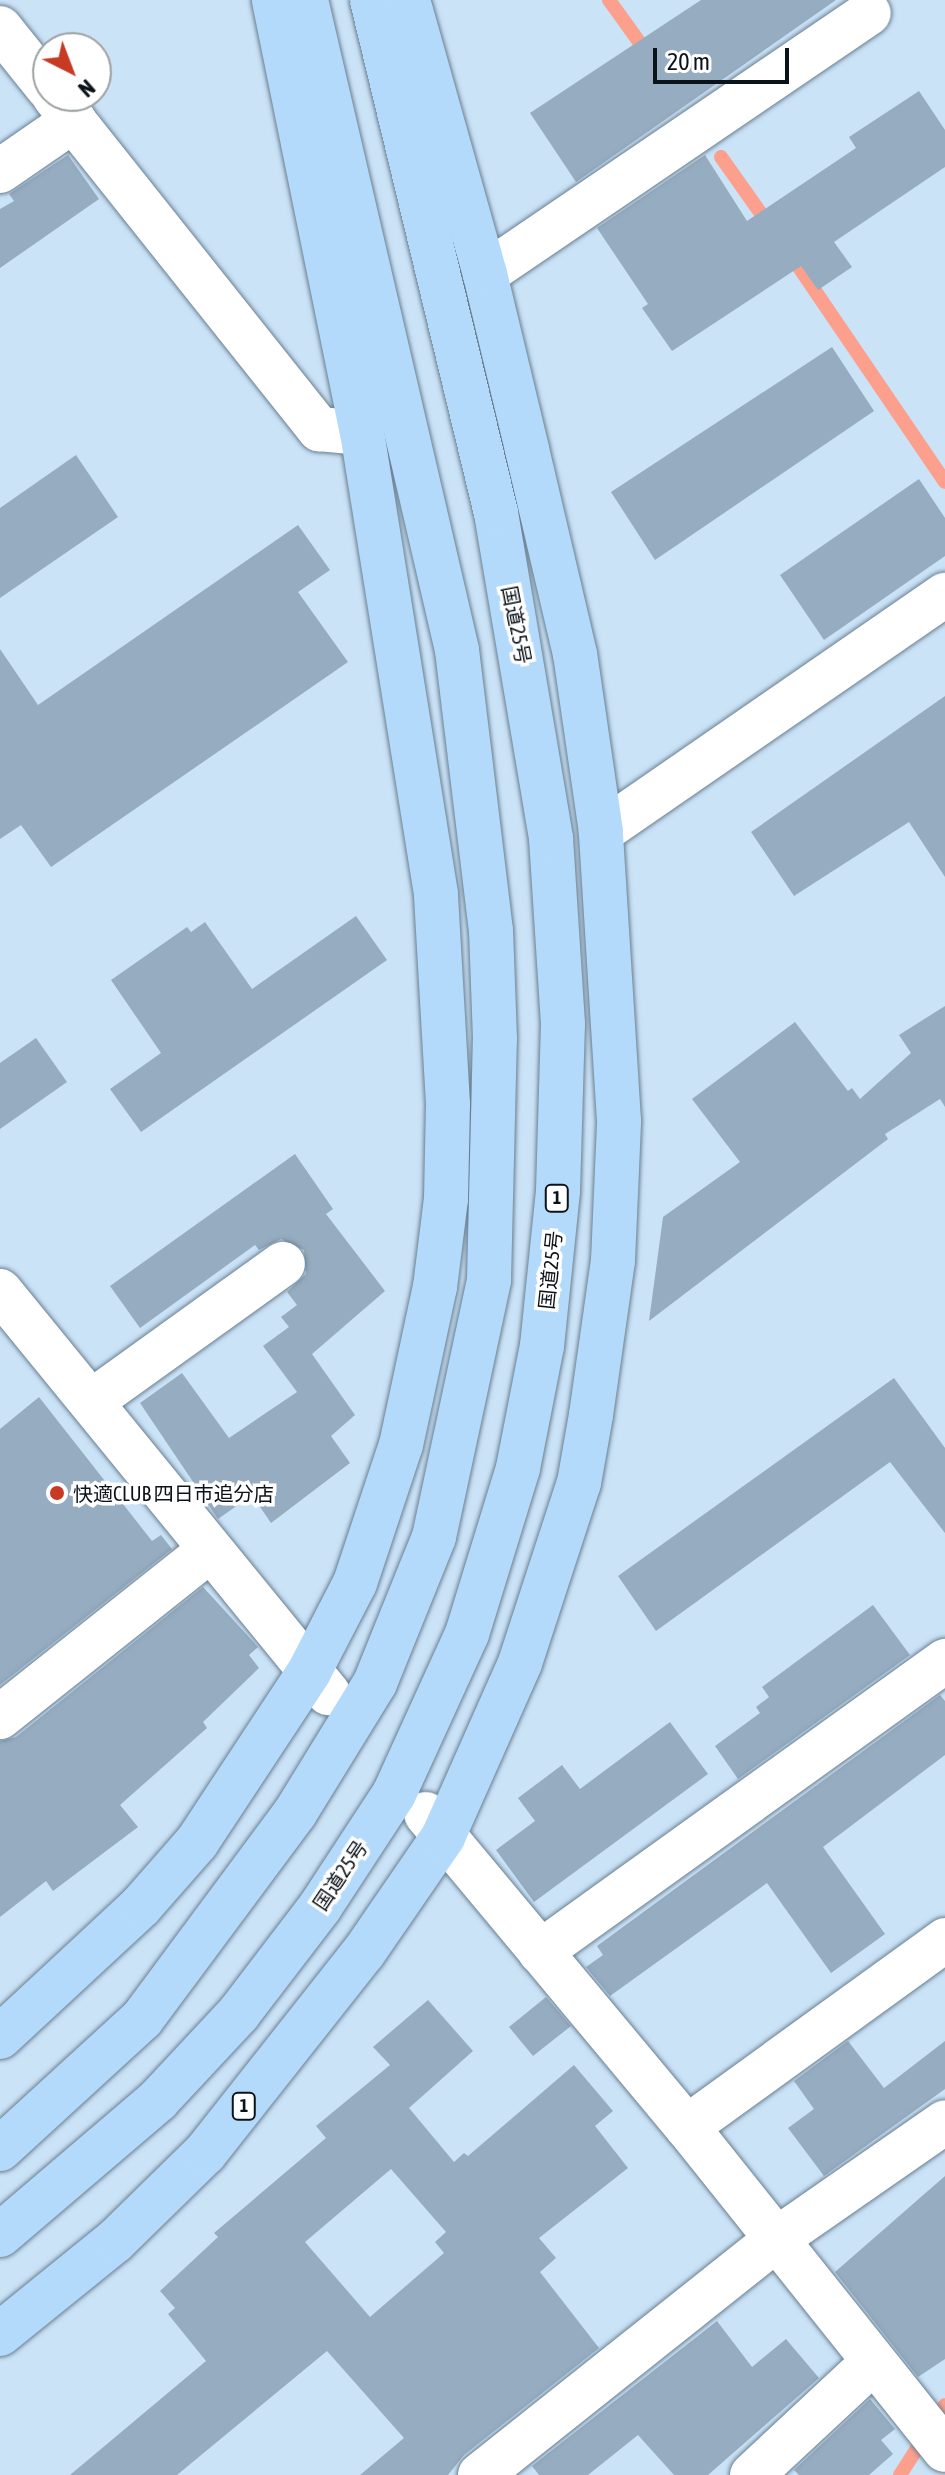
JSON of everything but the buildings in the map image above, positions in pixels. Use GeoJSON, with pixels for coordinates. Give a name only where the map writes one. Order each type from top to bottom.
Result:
{"type":"FeatureCollection","features":[{"type":"Feature","properties":{"kind":"highway"},"geometry":{"type":"LineString","coordinates":[[0,2037],[108,1939],[197,1842],[318,1682],[401,1445],[422,1367],[446,1199],[448,1104],[436,894],[362,433],[274,0]]}},
{"type":"Feature","properties":{"kind":"highway"},"geometry":{"type":"LineString","coordinates":[[0,2149],[142,2019],[232,1904],[375,1683],[434,1537],[489,1280],[495,1039],[491,947],[457,650],[306,0]]}},
{"type":"Feature","properties":{"kind":"highway","name":"国道25号"},"geometry":{"type":"LineString","coordinates":[[0,2235],[158,2100],[239,2013],[320,1907],[394,1794],[467,1634],[518,1468],[542,1346],[558,1191],[563,1024],[551,838],[496,513],[372,0]]}},
{"type":"Feature","properties":{"kind":"highway","name":"1"},"geometry":{"type":"LineString","coordinates":[[0,2334],[115,2241],[205,2153],[364,1952],[435,1826],[520,1663],[579,1483],[591,1415],[613,1261],[619,1121],[601,832],[575,654],[485,274],[408,0]]}},
{"type":"Feature","properties":{"kind":"street"},"geometry":{"type":"LineString","coordinates":[[485,274],[869,13]]}},
{"type":"Feature","properties":{"kind":"street"},"geometry":{"type":"LineString","coordinates":[[0,28],[32,68]]}},
{"type":"Feature","properties":{"kind":"street"},"geometry":{"type":"LineString","coordinates":[[0,171],[50,112]]}},
{"type":"Feature","properties":{"kind":"street"},"geometry":{"type":"LineString","coordinates":[[68,112],[319,429],[362,433]]}},
{"type":"Feature","properties":{"kind":"street"},"geometry":{"type":"LineString","coordinates":[[601,832],[945,595]]}},
{"type":"Feature","properties":{"kind":"street"},"geometry":{"type":"LineString","coordinates":[[92,1401],[283,1264]]}},
{"type":"Feature","properties":{"kind":"street"},"geometry":{"type":"LineString","coordinates":[[0,1291],[318,1682]]}},
{"type":"Feature","properties":{"kind":"street"},"geometry":{"type":"LineString","coordinates":[[0,1717],[210,1550]]}},
{"type":"Feature","properties":{"kind":"street"},"geometry":{"type":"LineString","coordinates":[[540,1952],[945,1661]]}},
{"type":"Feature","properties":{"kind":"street"},"geometry":{"type":"LineString","coordinates":[[435,1826],[687,2127],[774,2241],[945,2450]]}},
{"type":"Feature","properties":{"kind":"street"},"geometry":{"type":"LineString","coordinates":[[687,2127],[945,1940]]}},
{"type":"Feature","properties":{"kind":"street"},"geometry":{"type":"LineString","coordinates":[[480,2475],[774,2241],[945,2122]]}},
{"type":"Feature","properties":{"kind":"street"},"geometry":{"type":"LineString","coordinates":[[752,2475],[873,2362]]}},
{"type":"Feature","properties":{"kind":"waterway"},"geometry":{"type":"LineString","coordinates":[[609,0],[650,57]]}},
{"type":"Feature","properties":{"kind":"waterway"},"geometry":{"type":"LineString","coordinates":[[721,157],[771,228]]}},
{"type":"Feature","properties":{"kind":"waterway"},"geometry":{"type":"LineString","coordinates":[[788,251],[945,482]]}},
{"type":"Feature","properties":{"kind":"waterway"},"geometry":{"type":"LineString","coordinates":[[900,2475],[945,2405]]}},
{"type":"Feature","properties":{"kind":"place","name":"快適CLUB 四日市追分店"},"geometry":{"type":"Point","coordinates":[57,1493]}}]}
